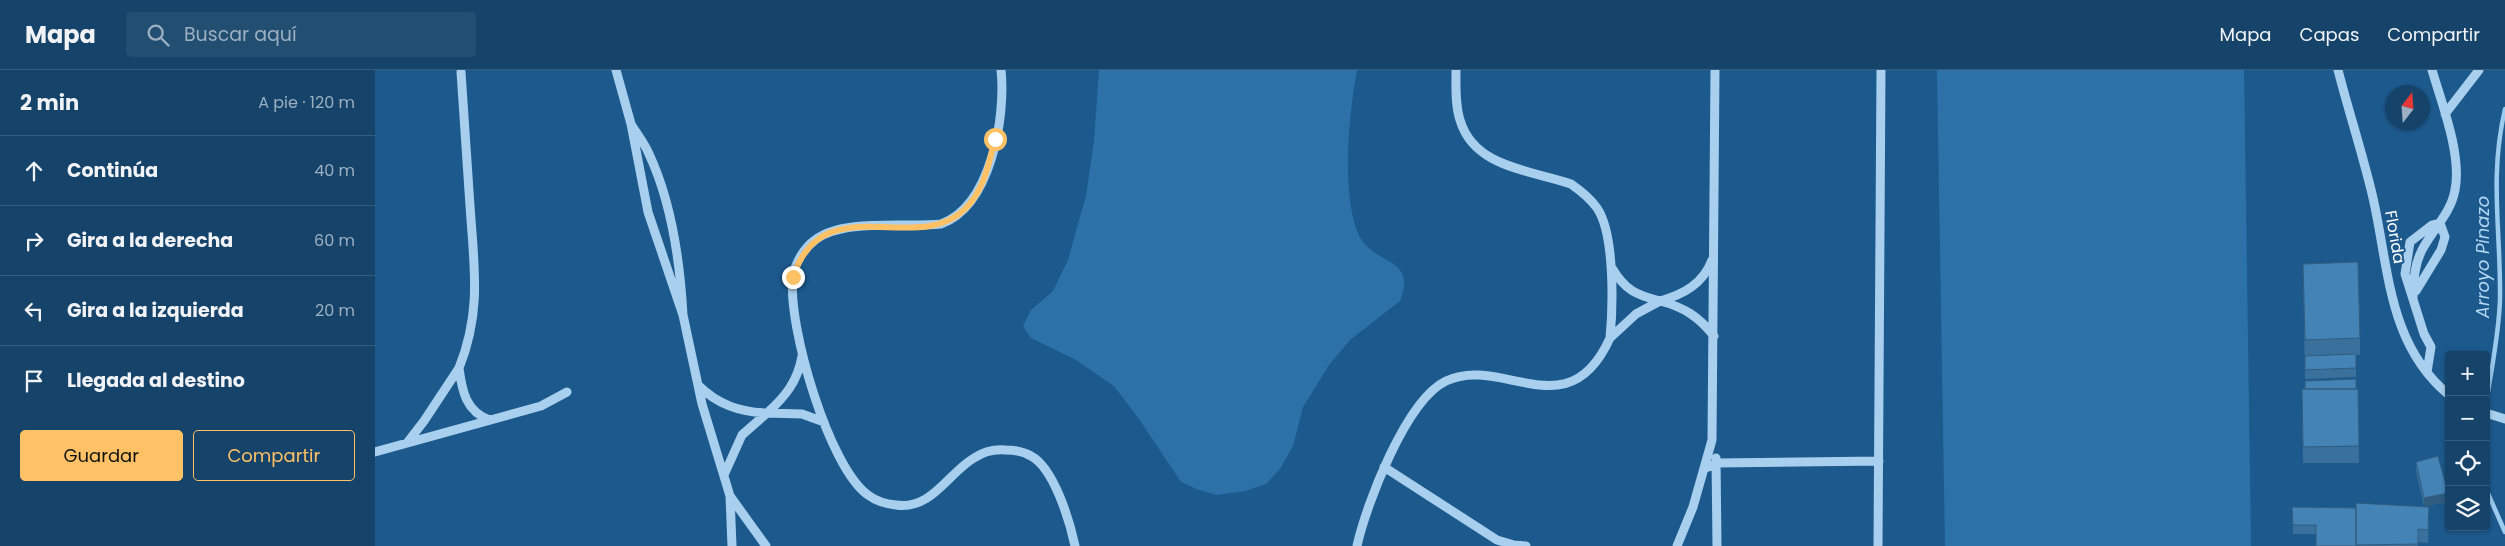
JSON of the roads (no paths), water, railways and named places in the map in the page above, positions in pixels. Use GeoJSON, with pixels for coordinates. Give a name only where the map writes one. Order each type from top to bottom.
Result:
{"type":"FeatureCollection","features":[{"type":"Feature","properties":{"kind":"street"},"geometry":{"type":"LineString","coordinates":[[616,70],[631,124],[649,212],[683,315],[698,385],[724,475],[729,496],[733,546]]}},
{"type":"Feature","properties":{"kind":"street"},"geometry":{"type":"LineString","coordinates":[[1001,70],[999,117],[985,178],[973,199],[960,214],[946,222],[926,226],[840,229],[822,235],[806,249],[798,262],[793,277],[793,309],[812,389],[824,422],[845,467],[867,495],[889,504],[910,505],[935,494],[973,458],[986,452],[1011,450],[1032,456],[1039,462],[1057,493],[1075,546]]}},
{"type":"Feature","properties":{"kind":"street"},"geometry":{"type":"LineString","coordinates":[[1455,70],[1459,120],[1472,144],[1492,160],[1571,184],[1582,192],[1598,209],[1603,218],[1611,268],[1612,316],[1610,338]]}},
{"type":"Feature","properties":{"kind":"street"},"geometry":{"type":"LineString","coordinates":[[1677,546],[1706,468],[1712,440],[1715,70]]}},
{"type":"Feature","properties":{"kind":"street"},"geometry":{"type":"LineString","coordinates":[[1878,546],[1881,70]]}},
{"type":"Feature","properties":{"kind":"street","name":"Florida"},"geometry":{"type":"LineString","coordinates":[[2338,70],[2373,199],[2393,304],[2409,346],[2427,372],[2445,391]]}},
{"type":"Feature","properties":{"kind":"street"},"geometry":{"type":"LineString","coordinates":[[2413,298],[2414,272],[2422,250],[2440,223],[2455,190],[2457,173],[2445,114],[2432,70]]}},
{"type":"Feature","properties":{"kind":"street"},"geometry":{"type":"LineString","coordinates":[[2445,114],[2479,70]]}},
{"type":"Feature","properties":{"kind":"street"},"geometry":{"type":"LineString","coordinates":[[407,443],[459,368],[470,342],[474,318],[475,284],[461,71]]}},
{"type":"Feature","properties":{"kind":"street"},"geometry":{"type":"LineString","coordinates":[[631,124],[649,154],[663,194],[680,271],[683,315]]}},
{"type":"Feature","properties":{"kind":"street"},"geometry":{"type":"LineString","coordinates":[[2413,298],[2420,282],[2441,250],[2445,238],[2440,223]]}},
{"type":"Feature","properties":{"kind":"street"},"geometry":{"type":"LineString","coordinates":[[2427,372],[2431,347],[2424,334],[2405,274],[2410,242],[2432,225],[2440,223]]}},
{"type":"Feature","properties":{"kind":"street"},"geometry":{"type":"LineString","coordinates":[[1357,546],[1367,509],[1384,467],[1412,418],[1427,397],[1446,381],[1472,376],[1528,384],[1567,382],[1579,378],[1596,363],[1610,338],[1636,314],[1660,301],[1679,296],[1700,281],[1707,271],[1715,252]]}},
{"type":"Feature","properties":{"kind":"street"},"geometry":{"type":"LineString","coordinates":[[1611,268],[1620,283],[1631,291],[1686,310],[1699,318],[1714,336]]}},
{"type":"Feature","properties":{"kind":"street"},"geometry":{"type":"LineString","coordinates":[[724,475],[742,434],[779,402],[794,382],[800,369],[803,348]]}},
{"type":"Feature","properties":{"kind":"street"},"geometry":{"type":"LineString","coordinates":[[459,368],[462,391],[478,416],[490,420]]}},
{"type":"Feature","properties":{"kind":"street"},"geometry":{"type":"LineString","coordinates":[[698,385],[706,393],[733,408],[767,413],[803,414],[824,422]]}},
{"type":"Feature","properties":{"kind":"street"},"geometry":{"type":"LineString","coordinates":[[375,452],[541,406],[567,392]]}},
{"type":"Feature","properties":{"kind":"street"},"geometry":{"type":"LineString","coordinates":[[1712,440],[1717,463],[1717,546]]}},
{"type":"Feature","properties":{"kind":"street"},"geometry":{"type":"LineString","coordinates":[[1706,468],[1717,463],[1879,461]]}},
{"type":"Feature","properties":{"kind":"street"},"geometry":{"type":"LineString","coordinates":[[1384,467],[1497,540],[1526,546]]}},
{"type":"Feature","properties":{"kind":"street"},"geometry":{"type":"LineString","coordinates":[[729,496],[766,546]]}},
{"type":"Feature","properties":{"kind":"waterway","name":"Arroyo Pinazo"},"geometry":{"type":"LineString","coordinates":[[2487,396],[2500,299],[2497,182],[2500,134],[2505,109]]}},
{"type":"Feature","properties":{"kind":"waterway","name":"Arroyo Pinazo"},"geometry":{"type":"LineString","coordinates":[[2490,498],[2505,532]]}}]}
